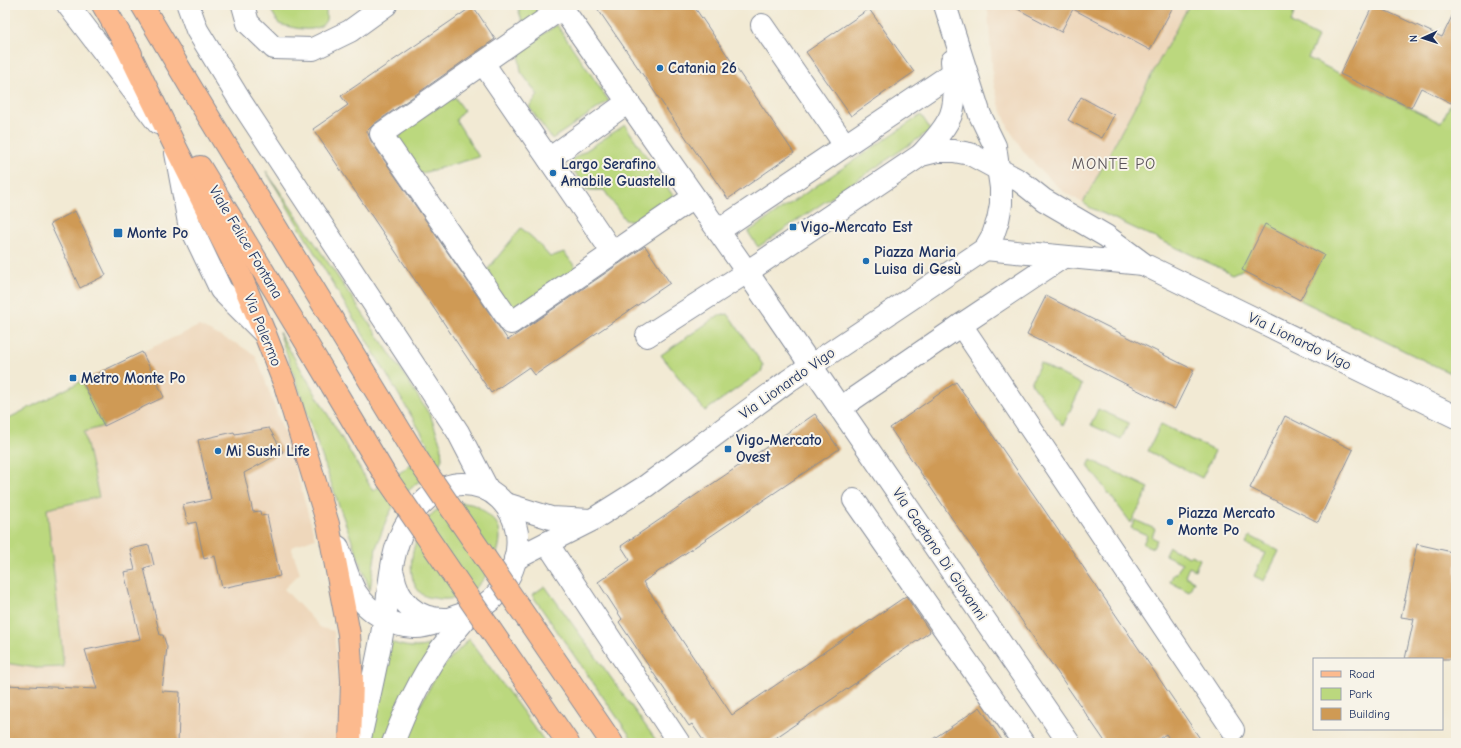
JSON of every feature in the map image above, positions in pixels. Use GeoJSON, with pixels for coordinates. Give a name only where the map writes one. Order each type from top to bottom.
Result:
{"type":"FeatureCollection","features":[{"type":"Feature","properties":{"kind":"main road","name":"Viale Felice Fontana"},"geometry":{"type":"LineString","coordinates":[[103,5],[388,480],[480,619],[568,743]]}},
{"type":"Feature","properties":{"kind":"main road"},"geometry":{"type":"LineString","coordinates":[[142,5],[418,460],[612,743]]}},
{"type":"Feature","properties":{"kind":"main road","name":"Via Palermo"},"geometry":{"type":"LineString","coordinates":[[124,42],[242,277],[284,385],[328,524],[350,634],[352,681],[350,743]]}},
{"type":"Feature","properties":{"kind":"street"},"geometry":{"type":"LineString","coordinates":[[68,5],[242,235]]}},
{"type":"Feature","properties":{"kind":"street"},"geometry":{"type":"LineString","coordinates":[[188,5],[198,30],[241,102],[458,432],[488,490]]}},
{"type":"Feature","properties":{"kind":"street"},"geometry":{"type":"LineString","coordinates":[[243,5],[248,23],[274,48],[313,49],[350,31],[386,5]]}},
{"type":"Feature","properties":{"kind":"street"},"geometry":{"type":"LineString","coordinates":[[561,7],[381,134],[511,323],[694,197]]}},
{"type":"Feature","properties":{"kind":"street","name":"Via Gaetano Di Giovanni"},"geometry":{"type":"LineString","coordinates":[[561,7],[747,272],[1069,743]]}},
{"type":"Feature","properties":{"kind":"street"},"geometry":{"type":"LineString","coordinates":[[647,336],[747,272],[921,155],[948,120],[953,105],[953,73],[946,9]]}},
{"type":"Feature","properties":{"kind":"street"},"geometry":{"type":"LineString","coordinates":[[946,9],[980,115],[995,146],[1001,188],[1001,204],[993,235],[985,249],[1145,265]]}},
{"type":"Feature","properties":{"kind":"street"},"geometry":{"type":"LineString","coordinates":[[762,25],[845,145]]}},
{"type":"Feature","properties":{"kind":"street"},"geometry":{"type":"LineString","coordinates":[[483,63],[613,253]]}},
{"type":"Feature","properties":{"kind":"street"},"geometry":{"type":"LineString","coordinates":[[718,231],[953,73]]}},
{"type":"Feature","properties":{"kind":"street"},"geometry":{"type":"LineString","coordinates":[[549,159],[628,102]]}},
{"type":"Feature","properties":{"kind":"street"},"geometry":{"type":"LineString","coordinates":[[921,155],[937,151],[954,150],[970,154],[1020,181],[1044,200],[1106,236],[1145,265]]}},
{"type":"Feature","properties":{"kind":"street","name":"Via Lionardo Vigo"},"geometry":{"type":"LineString","coordinates":[[516,559],[592,520],[646,486],[811,366],[985,249]]}},
{"type":"Feature","properties":{"kind":"street"},"geometry":{"type":"LineString","coordinates":[[840,408],[1063,257]]}},
{"type":"Feature","properties":{"kind":"street","name":"Via Lionardo Vigo"},"geometry":{"type":"LineString","coordinates":[[1145,265],[1456,417]]}},
{"type":"Feature","properties":{"kind":"street"},"geometry":{"type":"LineString","coordinates":[[961,325],[1233,730]]}},
{"type":"Feature","properties":{"kind":"street"},"geometry":{"type":"LineString","coordinates":[[456,484],[459,465],[458,432]]}},
{"type":"Feature","properties":{"kind":"street"},"geometry":{"type":"LineString","coordinates":[[359,743],[385,619],[395,550],[404,528],[417,509],[435,493],[445,487],[456,484],[478,486],[498,496],[511,512],[518,531],[518,550],[516,559],[512,571],[500,591],[491,600],[480,619],[439,651],[421,679],[405,710],[393,743]]}},
{"type":"Feature","properties":{"kind":"street"},"geometry":{"type":"LineString","coordinates":[[854,500],[1024,743]]}},
{"type":"Feature","properties":{"kind":"street"},"geometry":{"type":"LineString","coordinates":[[506,504],[552,518],[592,520]]}},
{"type":"Feature","properties":{"kind":"street"},"geometry":{"type":"LineString","coordinates":[[328,524],[356,593],[373,612],[400,625],[416,627],[432,625],[447,619]]}},
{"type":"Feature","properties":{"kind":"street"},"geometry":{"type":"LineString","coordinates":[[547,543],[679,743]]}},
{"type":"Feature","properties":{"kind":"street"},"geometry":{"type":"LineString","coordinates":[[393,562],[393,573],[399,595],[406,604],[415,611],[436,619],[480,619]]}},
{"type":"Feature","properties":{"kind":"shaded area"},"geometry":{"type":"Polygon","coordinates":[[[980,5],[1189,5],[1083,203],[1064,192],[1043,173],[1024,152],[1009,129],[999,104],[993,80],[988,10],[980,5]]]}},
{"type":"Feature","properties":{"kind":"shaded area"},"geometry":{"type":"Polygon","coordinates":[[[199,326],[239,345],[255,355],[289,447],[315,538],[291,547],[300,573],[284,589],[321,628],[334,631],[343,743],[5,743],[5,663],[37,668],[64,667],[47,509],[99,497],[84,432],[104,426],[164,397],[142,352],[199,326]]]}},
{"type":"Feature","properties":{"kind":"green space"},"geometry":{"type":"Polygon","coordinates":[[[268,5],[327,5],[326,20],[317,28],[311,29],[279,24],[268,5]]]}},
{"type":"Feature","properties":{"kind":"green space"},"geometry":{"type":"Polygon","coordinates":[[[517,5],[544,5],[546,9],[526,23],[522,21],[517,5]]]}},
{"type":"Feature","properties":{"kind":"green space"},"geometry":{"type":"Polygon","coordinates":[[[1189,5],[1296,5],[1291,23],[1318,37],[1308,58],[1441,123],[1456,93],[1456,376],[1300,300],[1323,255],[1266,225],[1242,270],[1233,274],[1083,203],[1189,5]]]}},
{"type":"Feature","properties":{"kind":"green space"},"geometry":{"type":"Polygon","coordinates":[[[557,25],[609,101],[552,139],[529,107],[538,95],[521,72],[519,58],[524,46],[557,25]]]}},
{"type":"Feature","properties":{"kind":"green space"},"geometry":{"type":"Polygon","coordinates":[[[454,96],[464,110],[456,120],[479,157],[419,174],[399,146],[399,139],[403,130],[454,96]]]}},
{"type":"Feature","properties":{"kind":"green space"},"geometry":{"type":"Polygon","coordinates":[[[921,115],[931,130],[758,247],[748,232],[921,115]]]}},
{"type":"Feature","properties":{"kind":"green space"},"geometry":{"type":"Polygon","coordinates":[[[625,125],[676,200],[639,223],[625,220],[604,190],[587,190],[568,162],[625,125]]]}},
{"type":"Feature","properties":{"kind":"green space"},"geometry":{"type":"Polygon","coordinates":[[[266,171],[405,376],[431,417],[441,445],[442,459],[438,467],[407,492],[393,507],[387,518],[376,548],[370,590],[338,503],[279,332],[373,491],[405,469],[424,453],[428,444],[266,171]]]}},
{"type":"Feature","properties":{"kind":"green space"},"geometry":{"type":"Polygon","coordinates":[[[521,228],[534,239],[550,257],[564,252],[576,268],[516,310],[510,309],[487,274],[488,269],[521,228]]]}},
{"type":"Feature","properties":{"kind":"green space"},"geometry":{"type":"Polygon","coordinates":[[[728,314],[763,365],[762,371],[705,411],[661,355],[719,315],[728,314]]]}},
{"type":"Feature","properties":{"kind":"green space"},"geometry":{"type":"Polygon","coordinates":[[[1040,363],[1082,385],[1063,426],[1031,383],[1040,363]]]}},
{"type":"Feature","properties":{"kind":"green space"},"geometry":{"type":"Polygon","coordinates":[[[82,381],[104,426],[84,432],[99,497],[47,509],[64,667],[37,668],[5,663],[5,420],[82,381]]]}},
{"type":"Feature","properties":{"kind":"green space"},"geometry":{"type":"Polygon","coordinates":[[[1098,409],[1129,423],[1121,439],[1091,425],[1098,409]]]}},
{"type":"Feature","properties":{"kind":"green space"},"geometry":{"type":"Polygon","coordinates":[[[1161,424],[1215,451],[1202,478],[1148,451],[1161,424]]]}},
{"type":"Feature","properties":{"kind":"green space"},"geometry":{"type":"Polygon","coordinates":[[[1091,460],[1149,488],[1131,523],[1088,466],[1091,460]]]}},
{"type":"Feature","properties":{"kind":"green space"},"geometry":{"type":"Polygon","coordinates":[[[458,503],[468,503],[478,507],[495,521],[500,534],[498,552],[484,578],[472,591],[449,599],[427,597],[423,595],[416,587],[412,577],[411,566],[416,541],[426,520],[433,513],[442,507],[458,503]]]}},
{"type":"Feature","properties":{"kind":"green space"},"geometry":{"type":"Polygon","coordinates":[[[1135,520],[1155,529],[1152,537],[1157,540],[1153,548],[1143,544],[1147,535],[1131,528],[1135,520]]]}},
{"type":"Feature","properties":{"kind":"green space"},"geometry":{"type":"Polygon","coordinates":[[[1250,536],[1279,551],[1264,581],[1254,576],[1265,553],[1246,544],[1250,536]]]}},
{"type":"Feature","properties":{"kind":"green space"},"geometry":{"type":"Polygon","coordinates":[[[1169,547],[1189,557],[1191,555],[1200,559],[1195,570],[1189,567],[1185,576],[1194,581],[1189,592],[1170,582],[1174,573],[1176,574],[1182,563],[1165,555],[1169,547]]]}},
{"type":"Feature","properties":{"kind":"green space"},"geometry":{"type":"Polygon","coordinates":[[[545,586],[658,743],[635,743],[532,595],[545,586]]]}},
{"type":"Feature","properties":{"kind":"green space"},"geometry":{"type":"Polygon","coordinates":[[[469,639],[546,743],[405,743],[414,717],[438,672],[469,639]]]}},
{"type":"Feature","properties":{"kind":"green space"},"geometry":{"type":"Polygon","coordinates":[[[388,641],[411,647],[434,643],[383,743],[369,743],[388,641]]]}},
{"type":"Feature","properties":{"kind":"building"},"geometry":{"type":"Polygon","coordinates":[[[595,5],[693,5],[794,153],[728,199],[595,5]]]}},
{"type":"Feature","properties":{"kind":"building"},"geometry":{"type":"Polygon","coordinates":[[[1010,5],[1174,5],[1150,50],[1073,9],[1061,32],[1010,5]]]}},
{"type":"Feature","properties":{"kind":"building"},"geometry":{"type":"Polygon","coordinates":[[[1373,5],[1442,37],[1456,8],[1456,93],[1451,103],[1421,88],[1411,108],[1340,74],[1373,5]]]}},
{"type":"Feature","properties":{"kind":"building"},"geometry":{"type":"Polygon","coordinates":[[[473,6],[495,39],[374,124],[367,131],[371,141],[508,340],[645,246],[670,283],[535,375],[529,367],[491,393],[313,129],[348,105],[341,96],[473,6]]]}},
{"type":"Feature","properties":{"kind":"building"},"geometry":{"type":"Polygon","coordinates":[[[869,9],[914,72],[851,116],[806,52],[869,9]]]}},
{"type":"Feature","properties":{"kind":"building"},"geometry":{"type":"Polygon","coordinates":[[[1081,97],[1114,115],[1102,138],[1068,120],[1081,97]]]}},
{"type":"Feature","properties":{"kind":"building"},"geometry":{"type":"Polygon","coordinates":[[[75,211],[106,275],[80,288],[50,224],[75,211]]]}},
{"type":"Feature","properties":{"kind":"building"},"geometry":{"type":"Polygon","coordinates":[[[1265,224],[1324,255],[1300,300],[1242,270],[1265,224]]]}},
{"type":"Feature","properties":{"kind":"building"},"geometry":{"type":"Polygon","coordinates":[[[1046,296],[1194,370],[1175,409],[1027,334],[1046,296]]]}},
{"type":"Feature","properties":{"kind":"building"},"geometry":{"type":"Polygon","coordinates":[[[142,352],[164,397],[104,426],[82,381],[142,352]]]}},
{"type":"Feature","properties":{"kind":"building"},"geometry":{"type":"Polygon","coordinates":[[[956,382],[1203,743],[1172,743],[1166,734],[1153,743],[1106,743],[890,428],[956,382]]]}},
{"type":"Feature","properties":{"kind":"building"},"geometry":{"type":"Polygon","coordinates":[[[815,414],[839,449],[643,582],[732,715],[906,596],[930,632],[768,743],[705,743],[692,724],[689,726],[619,622],[622,619],[598,582],[630,560],[621,546],[815,414]]]}},
{"type":"Feature","properties":{"kind":"building"},"geometry":{"type":"Polygon","coordinates":[[[1285,416],[1353,450],[1318,522],[1250,488],[1285,416]]]}},
{"type":"Feature","properties":{"kind":"building"},"geometry":{"type":"Polygon","coordinates":[[[269,428],[283,452],[244,473],[253,512],[260,511],[261,516],[267,515],[280,576],[222,588],[215,556],[204,559],[196,522],[188,524],[183,505],[211,499],[198,440],[234,432],[235,434],[269,428]]]}},
{"type":"Feature","properties":{"kind":"building"},"geometry":{"type":"Polygon","coordinates":[[[1417,544],[1456,553],[1456,659],[1405,658],[1414,619],[1401,617],[1417,544]]]}},
{"type":"Feature","properties":{"kind":"building"},"geometry":{"type":"Polygon","coordinates":[[[149,545],[154,565],[144,568],[160,635],[163,635],[167,647],[162,691],[180,692],[178,743],[5,743],[5,685],[97,689],[85,650],[140,639],[124,572],[135,570],[130,549],[149,545]]]}},
{"type":"Feature","properties":{"kind":"building"},"geometry":{"type":"Polygon","coordinates":[[[980,707],[1004,743],[927,743],[980,707]]]}},
{"type":"Feature","properties":{"kind":"place","name":"Catania 26"},"geometry":{"type":"Point","coordinates":[660,68]}},
{"type":"Feature","properties":{"kind":"place","name":"Largo Serafino Amabile Guastella"},"geometry":{"type":"Point","coordinates":[553,173]}},
{"type":"Feature","properties":{"kind":"place","name":"Vigo-Mercato Est"},"geometry":{"type":"Point","coordinates":[793,227]}},
{"type":"Feature","properties":{"kind":"place","name":"Monte Po"},"geometry":{"type":"Point","coordinates":[118,233]}},
{"type":"Feature","properties":{"kind":"place","name":"Piazza Maria Luisa di Gesù"},"geometry":{"type":"Point","coordinates":[866,261]}},
{"type":"Feature","properties":{"kind":"place","name":"Metro Monte Po"},"geometry":{"type":"Point","coordinates":[73,378]}},
{"type":"Feature","properties":{"kind":"place","name":"Vigo-Mercato Ovest"},"geometry":{"type":"Point","coordinates":[728,449]}},
{"type":"Feature","properties":{"kind":"place","name":"Mi Sushi Life"},"geometry":{"type":"Point","coordinates":[218,451]}},
{"type":"Feature","properties":{"kind":"place","name":"Piazza Mercato Monte Po"},"geometry":{"type":"Point","coordinates":[1170,522]}},
{"type":"Feature","properties":{"kind":"district","name":"MONTE PO"},"geometry":{"type":"Point","coordinates":[1114,164]}}]}
